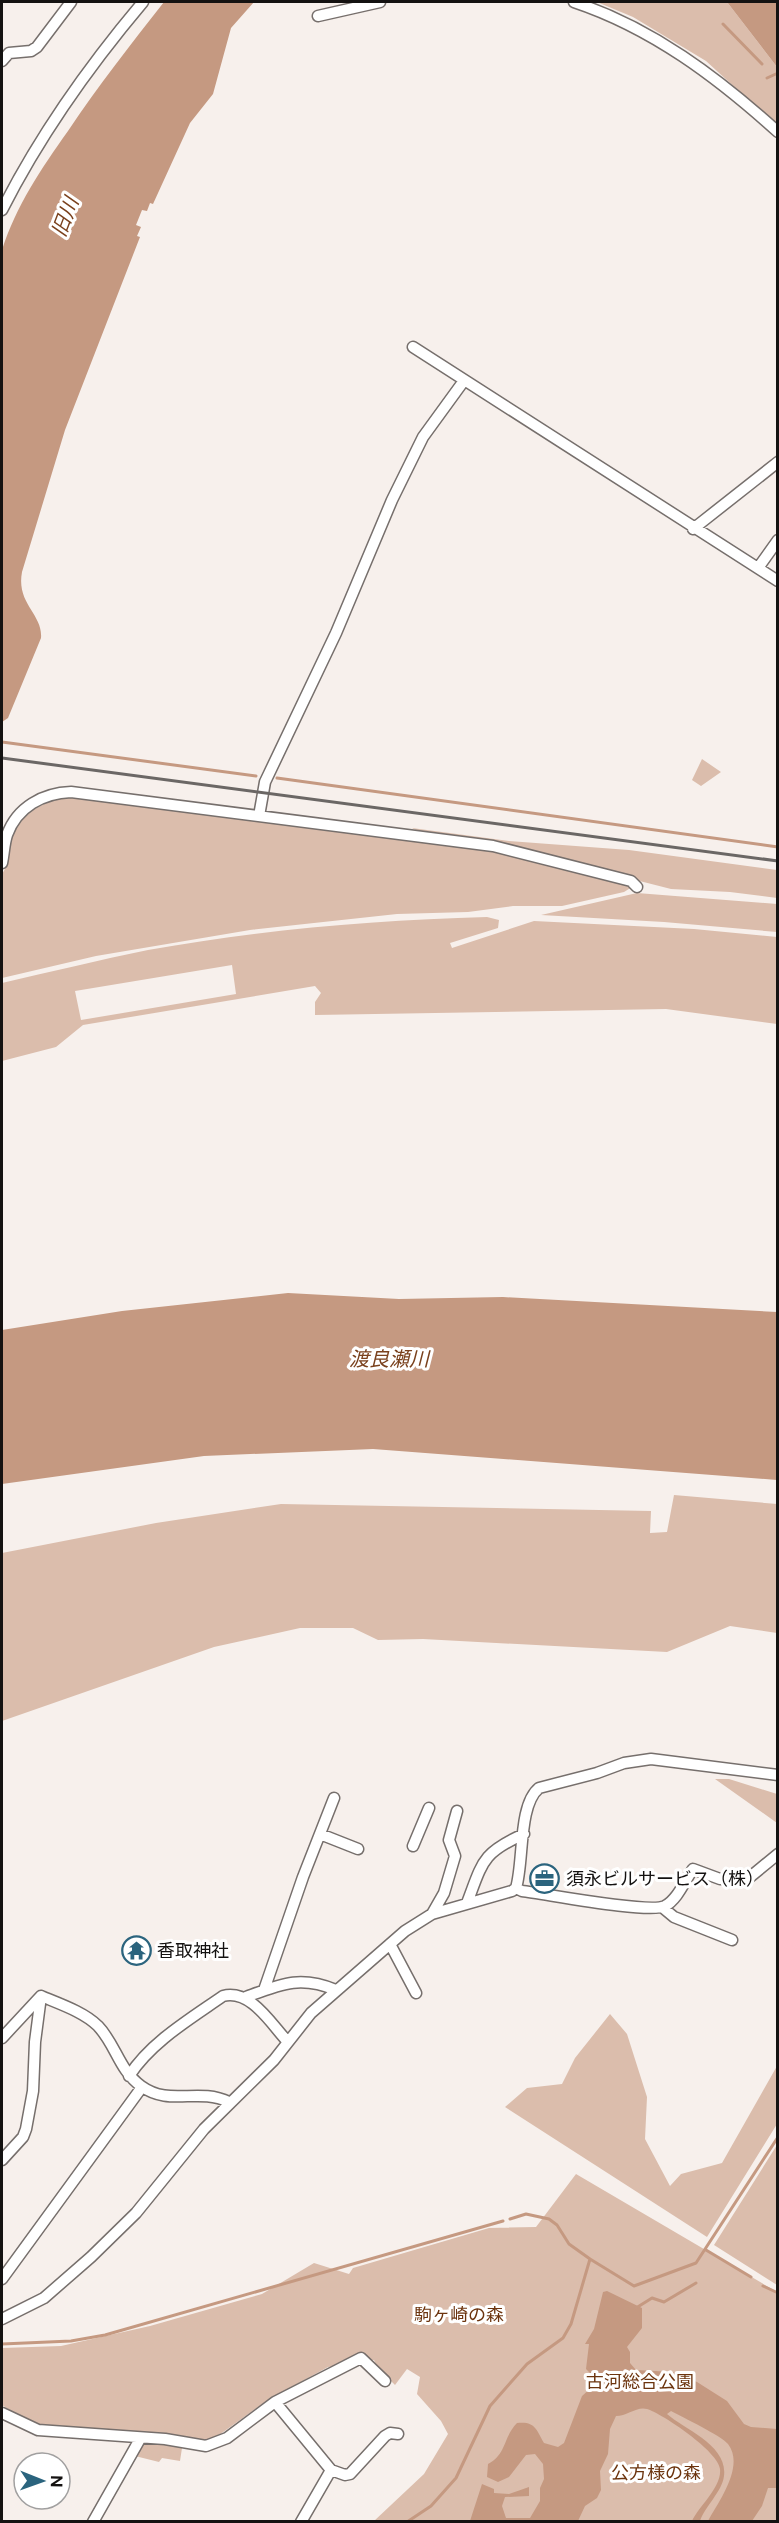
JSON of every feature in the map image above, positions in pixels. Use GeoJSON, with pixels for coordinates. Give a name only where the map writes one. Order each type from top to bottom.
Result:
{"type":"FeatureCollection","features":[{"type":"Feature","properties":{"kind":"street"},"geometry":{"type":"LineString","coordinates":[[2,61],[9,53],[31,51],[37,48],[71,2]]}},
{"type":"Feature","properties":{"kind":"street"},"geometry":{"type":"LineString","coordinates":[[2,210],[18,178],[91,64],[143,2]]}},
{"type":"Feature","properties":{"kind":"street"},"geometry":{"type":"LineString","coordinates":[[318,16],[380,2]]}},
{"type":"Feature","properties":{"kind":"street"},"geometry":{"type":"LineString","coordinates":[[574,2],[626,22],[661,42],[735,94],[777,132]]}},
{"type":"Feature","properties":{"kind":"street"},"geometry":{"type":"LineString","coordinates":[[413,348],[777,581]]}},
{"type":"Feature","properties":{"kind":"street"},"geometry":{"type":"LineString","coordinates":[[259,816],[265,782],[336,633],[392,500],[423,437],[463,382]]}},
{"type":"Feature","properties":{"kind":"street"},"geometry":{"type":"LineString","coordinates":[[693,529],[777,462]]}},
{"type":"Feature","properties":{"kind":"street"},"geometry":{"type":"LineString","coordinates":[[758,568],[777,540]]}},
{"type":"Feature","properties":{"kind":"street"},"geometry":{"type":"LineString","coordinates":[[2,863],[7,837],[16,818],[32,802],[58,792],[98,795],[509,848],[553,862],[632,881],[637,887]]}},
{"type":"Feature","properties":{"kind":"street"},"geometry":{"type":"LineString","coordinates":[[2,2319],[44,2298],[91,2257],[136,2213],[204,2129],[229,2102],[274,2060],[311,2013],[390,1944],[432,1914],[516,1888],[529,1805],[539,1788],[597,1773],[624,1763],[651,1759],[777,1775]]}},
{"type":"Feature","properties":{"kind":"street"},"geometry":{"type":"LineString","coordinates":[[264,1990],[334,1798]]}},
{"type":"Feature","properties":{"kind":"street"},"geometry":{"type":"LineString","coordinates":[[413,1846],[429,1808]]}},
{"type":"Feature","properties":{"kind":"street"},"geometry":{"type":"LineString","coordinates":[[432,1914],[444,1893],[455,1856],[449,1840],[458,1812]]}},
{"type":"Feature","properties":{"kind":"street"},"geometry":{"type":"LineString","coordinates":[[467,1903],[481,1866],[496,1847],[524,1833]]}},
{"type":"Feature","properties":{"kind":"street"},"geometry":{"type":"LineString","coordinates":[[320,1834],[358,1849]]}},
{"type":"Feature","properties":{"kind":"street"},"geometry":{"type":"LineString","coordinates":[[516,1888],[522,1891],[631,1908],[662,1907],[676,1895],[693,1869],[720,1878],[750,1877],[777,1854]]}},
{"type":"Feature","properties":{"kind":"street"},"geometry":{"type":"LineString","coordinates":[[662,1907],[674,1917],[732,1940]]}},
{"type":"Feature","properties":{"kind":"street"},"geometry":{"type":"LineString","coordinates":[[390,1944],[416,1993]]}},
{"type":"Feature","properties":{"kind":"street"},"geometry":{"type":"LineString","coordinates":[[129,2076],[145,2055],[223,1995],[246,1997],[297,1981],[317,1983],[336,1990]]}},
{"type":"Feature","properties":{"kind":"street"},"geometry":{"type":"LineString","coordinates":[[42,1996],[72,2009],[98,2026],[129,2076],[142,2087],[167,2097],[204,2094],[229,2102]]}},
{"type":"Feature","properties":{"kind":"street"},"geometry":{"type":"LineString","coordinates":[[2,2038],[42,1996]]}},
{"type":"Feature","properties":{"kind":"street"},"geometry":{"type":"LineString","coordinates":[[2,2160],[23,2137],[26,2129],[33,2091],[35,2042],[42,1996]]}},
{"type":"Feature","properties":{"kind":"street"},"geometry":{"type":"LineString","coordinates":[[246,1997],[288,2042]]}},
{"type":"Feature","properties":{"kind":"street"},"geometry":{"type":"LineString","coordinates":[[2,2279],[142,2087]]}},
{"type":"Feature","properties":{"kind":"street"},"geometry":{"type":"LineString","coordinates":[[2,2413],[38,2430],[165,2439],[192,2445],[216,2444],[274,2402],[361,2358],[385,2381]]}},
{"type":"Feature","properties":{"kind":"street"},"geometry":{"type":"LineString","coordinates":[[274,2402],[331,2470],[345,2475],[350,2474],[385,2436],[390,2433],[398,2434]]}},
{"type":"Feature","properties":{"kind":"street"},"geometry":{"type":"LineString","coordinates":[[93,2522],[140,2439]]}},
{"type":"Feature","properties":{"kind":"street"},"geometry":{"type":"LineString","coordinates":[[301,2522],[331,2470]]}},
{"type":"Feature","properties":{"kind":"green space"},"geometry":{"type":"Polygon","coordinates":[[[597,2],[727,2],[777,67],[777,126],[706,61],[633,17],[597,2]]]}},
{"type":"Feature","properties":{"kind":"green space"},"geometry":{"type":"Polygon","coordinates":[[[702,759],[721,772],[701,786],[692,780],[702,759]]]}},
{"type":"Feature","properties":{"kind":"green space"},"geometry":{"type":"Polygon","coordinates":[[[63,797],[484,849],[628,884],[632,887],[624,892],[562,906],[513,906],[468,912],[397,914],[250,930],[96,956],[2,978],[2,874],[7,864],[13,836],[22,820],[36,808],[63,797]]]}},
{"type":"Feature","properties":{"kind":"green space"},"geometry":{"type":"Polygon","coordinates":[[[412,828],[509,841],[629,850],[777,870],[777,898],[730,892],[671,889],[569,863],[419,832],[412,828]]]}},
{"type":"Feature","properties":{"kind":"green space"},"geometry":{"type":"Polygon","coordinates":[[[637,893],[777,904],[777,932],[664,922],[541,915],[637,893]]]}},
{"type":"Feature","properties":{"kind":"green space"},"geometry":{"type":"Polygon","coordinates":[[[487,917],[499,920],[498,928],[450,943],[452,948],[534,921],[694,929],[777,937],[777,1024],[666,1009],[315,1015],[315,1002],[321,993],[315,986],[83,1025],[56,1047],[2,1061],[2,983],[148,950],[190,943],[317,927],[487,917]],[[232,965],[75,991],[81,1020],[236,994],[232,965]]]}},
{"type":"Feature","properties":{"kind":"green space"},"geometry":{"type":"Polygon","coordinates":[[[674,1495],[777,1504],[777,1633],[730,1626],[667,1652],[423,1639],[378,1640],[353,1628],[300,1628],[214,1647],[2,1721],[2,1553],[156,1523],[281,1504],[651,1511],[650,1533],[667,1532],[674,1495]]]}},
{"type":"Feature","properties":{"kind":"green space"},"geometry":{"type":"Polygon","coordinates":[[[715,1779],[729,1779],[777,1794],[777,1823],[715,1779]]]}},
{"type":"Feature","properties":{"kind":"green space"},"geometry":{"type":"Polygon","coordinates":[[[610,2014],[627,2034],[647,2097],[645,2139],[670,2186],[681,2174],[722,2163],[777,2066],[777,2124],[707,2237],[505,2107],[527,2088],[562,2084],[575,2058],[610,2014]]]}},
{"type":"Feature","properties":{"kind":"green space"},"geometry":{"type":"Polygon","coordinates":[[[777,2145],[777,2285],[714,2245],[777,2145]]]}},
{"type":"Feature","properties":{"kind":"green space","name":"古河総合公園"},"geometry":{"type":"Polygon","coordinates":[[[576,2174],[777,2292],[777,2521],[374,2521],[424,2474],[448,2434],[441,2421],[417,2394],[420,2377],[407,2369],[395,2385],[377,2367],[374,2360],[328,2367],[268,2400],[212,2440],[57,2428],[28,2422],[2,2405],[2,2348],[61,2346],[150,2326],[262,2294],[314,2263],[349,2274],[353,2268],[489,2228],[536,2227],[576,2174]]]}},
{"type":"Feature","properties":{"kind":"green space"},"geometry":{"type":"Polygon","coordinates":[[[142,2442],[165,2443],[182,2448],[180,2461],[162,2458],[159,2462],[135,2456],[142,2442]]]}},
{"type":"Feature","properties":{"kind":"water","name":"旧川"},"geometry":{"type":"Polygon","coordinates":[[[164,2],[254,2],[231,28],[213,94],[190,123],[153,204],[150,203],[147,211],[142,210],[136,225],[141,227],[137,236],[140,237],[65,430],[22,572],[23,592],[38,622],[41,638],[8,718],[2,722],[2,250],[14,218],[48,159],[103,81],[164,2]]]}},
{"type":"Feature","properties":{"kind":"water"},"geometry":{"type":"Polygon","coordinates":[[[727,2],[777,2],[777,67],[727,2]]]}},
{"type":"Feature","properties":{"kind":"water","name":"渡良瀬川"},"geometry":{"type":"Polygon","coordinates":[[[288,1293],[399,1299],[503,1297],[777,1312],[777,1480],[373,1449],[204,1456],[2,1484],[2,1330],[122,1311],[288,1293]]]}},
{"type":"Feature","properties":{"kind":"water"},"geometry":{"type":"Polygon","coordinates":[[[607,2291],[642,2308],[642,2328],[627,2347],[630,2352],[630,2363],[636,2370],[673,2372],[697,2382],[727,2401],[744,2424],[751,2427],[777,2429],[777,2488],[768,2488],[762,2506],[752,2521],[708,2521],[724,2494],[732,2473],[734,2462],[732,2453],[728,2444],[718,2436],[671,2411],[667,2414],[704,2439],[719,2455],[723,2465],[724,2476],[720,2488],[700,2521],[692,2521],[720,2476],[717,2462],[689,2434],[655,2412],[643,2408],[616,2416],[610,2429],[608,2454],[600,2471],[601,2490],[597,2498],[585,2506],[578,2521],[470,2521],[482,2484],[494,2489],[494,2493],[509,2494],[529,2487],[529,2496],[505,2497],[502,2506],[506,2518],[530,2518],[540,2501],[540,2488],[544,2479],[543,2464],[535,2454],[526,2455],[509,2477],[498,2482],[487,2477],[488,2464],[499,2455],[517,2423],[531,2425],[537,2430],[544,2443],[558,2447],[564,2443],[582,2396],[592,2387],[591,2374],[586,2369],[589,2344],[585,2344],[594,2329],[603,2292],[607,2291]]]}},
{"type":"Feature","properties":{"kind":"waterway"},"geometry":{"type":"LineString","coordinates":[[723,24],[762,64]]}},
{"type":"Feature","properties":{"kind":"waterway"},"geometry":{"type":"LineString","coordinates":[[767,78],[778,73]]}},
{"type":"Feature","properties":{"kind":"waterway"},"geometry":{"type":"LineString","coordinates":[[2,742],[256,776]]}},
{"type":"Feature","properties":{"kind":"waterway"},"geometry":{"type":"LineString","coordinates":[[277,778],[778,847]]}},
{"type":"Feature","properties":{"kind":"waterway"},"geometry":{"type":"LineString","coordinates":[[407,2522],[431,2506],[456,2478],[490,2406],[527,2364],[563,2338],[571,2324],[590,2259],[634,2286],[696,2263],[778,2137]]}},
{"type":"Feature","properties":{"kind":"waterway"},"geometry":{"type":"LineString","coordinates":[[510,2219],[526,2214],[549,2219],[557,2225],[569,2244],[590,2259]]}},
{"type":"Feature","properties":{"kind":"waterway"},"geometry":{"type":"LineString","coordinates":[[2,2344],[71,2341],[105,2335],[503,2221]]}},
{"type":"Feature","properties":{"kind":"waterway"},"geometry":{"type":"LineString","coordinates":[[706,2250],[751,2277]]}},
{"type":"Feature","properties":{"kind":"waterway"},"geometry":{"type":"LineString","coordinates":[[636,2308],[652,2298],[664,2302],[696,2283]]}},
{"type":"Feature","properties":{"kind":"waterway"},"geometry":{"type":"LineString","coordinates":[[763,2286],[778,2293]]}},
{"type":"Feature","properties":{"kind":"railway"},"geometry":{"type":"LineString","coordinates":[[2,758],[778,861]]}},
{"type":"Feature","properties":{"kind":"place","name":"須永ビルサービス（株）"},"geometry":{"type":"Point","coordinates":[545,1878]}},
{"type":"Feature","properties":{"kind":"place","name":"香取神社"},"geometry":{"type":"Point","coordinates":[136,1950]}},
{"type":"Feature","properties":{"kind":"park label","name":"駒ヶ崎の森"},"geometry":{"type":"Point","coordinates":[459,2314]}},
{"type":"Feature","properties":{"kind":"park label","name":"公方様の森"},"geometry":{"type":"Point","coordinates":[656,2472]}}]}
